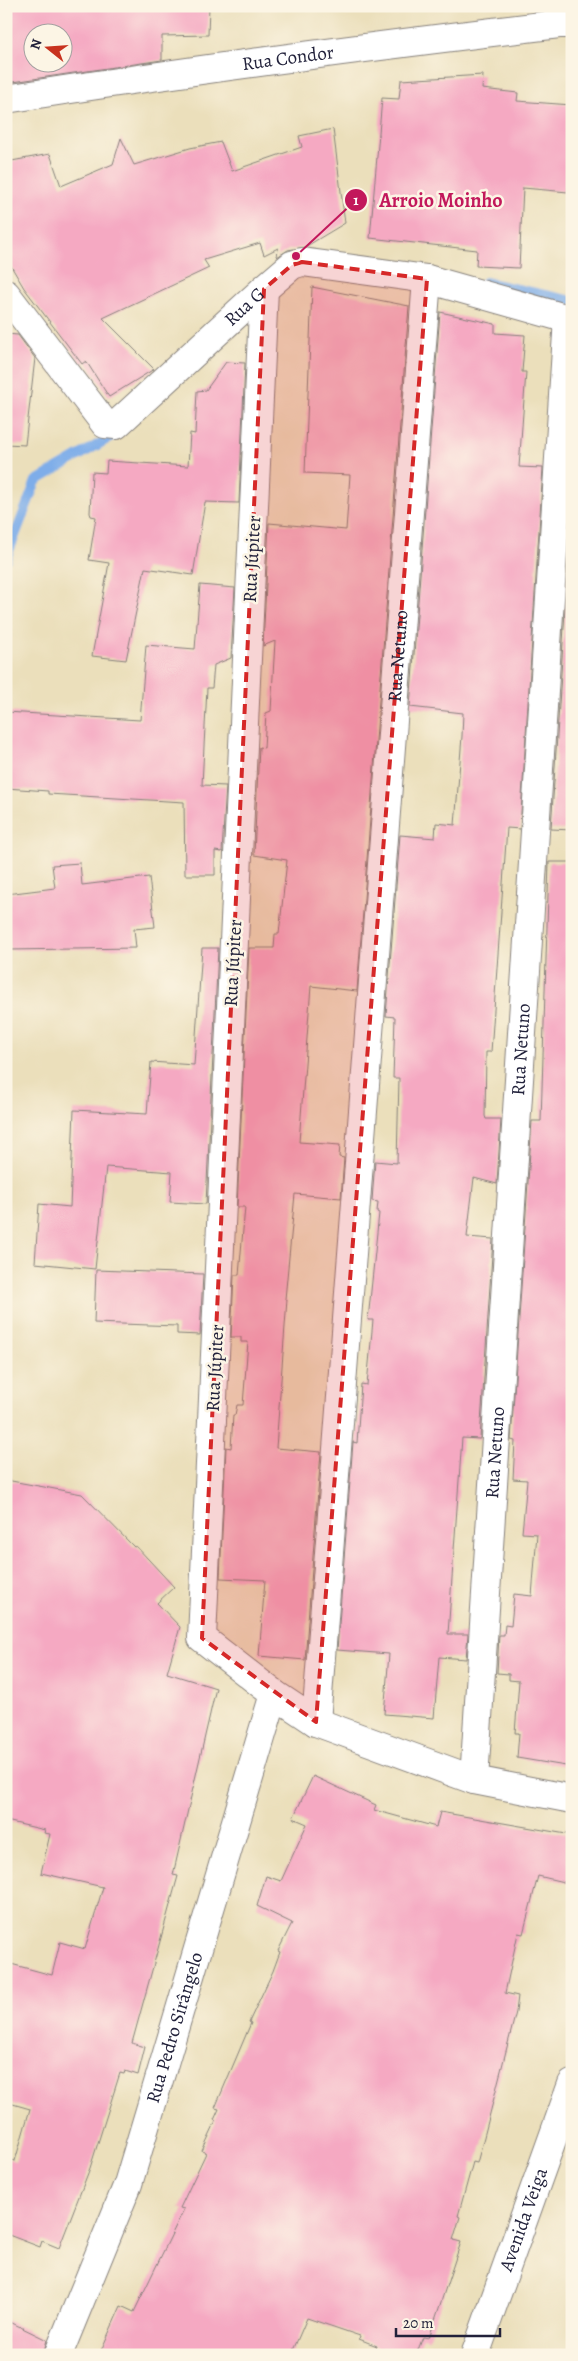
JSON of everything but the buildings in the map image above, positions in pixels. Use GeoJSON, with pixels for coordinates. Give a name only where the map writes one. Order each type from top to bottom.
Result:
{"type":"FeatureCollection","features":[{"type":"Feature","properties":{"kind":"street","name":"Rua Condor"},"geometry":{"type":"LineString","coordinates":[[6,99],[183,71],[379,45],[572,24]]}},
{"type":"Feature","properties":{"kind":"street","name":"Rua G"},"geometry":{"type":"LineString","coordinates":[[6,294],[105,424],[111,426],[116,426],[264,289],[292,265],[302,262],[427,279],[570,319]]}},
{"type":"Feature","properties":{"kind":"street","name":"Rua Netuno"},"geometry":{"type":"LineString","coordinates":[[316,1722],[427,279]]}},
{"type":"Feature","properties":{"kind":"street","name":"Rua Júpiter"},"geometry":{"type":"LineString","coordinates":[[264,289],[202,1638],[274,1694]]}},
{"type":"Feature","properties":{"kind":"street","name":"Rua Netuno"},"geometry":{"type":"LineString","coordinates":[[474,1780],[570,319]]}},
{"type":"Feature","properties":{"kind":"street"},"geometry":{"type":"LineString","coordinates":[[274,1694],[316,1722],[474,1780],[572,1799]]}},
{"type":"Feature","properties":{"kind":"street","name":"Rua Pedro Sirângelo"},"geometry":{"type":"LineString","coordinates":[[58,2355],[128,2184],[274,1694]]}},
{"type":"Feature","properties":{"kind":"street","name":"Avenida Veiga"},"geometry":{"type":"LineString","coordinates":[[475,2355],[572,2084]]}},
{"type":"Feature","properties":{"kind":"highlighted area"},"geometry":{"type":"Polygon","coordinates":[[[302,262],[427,279],[316,1722],[202,1638],[264,289],[292,265],[302,262]]]}},
{"type":"Feature","properties":{"kind":"waterway"},"geometry":{"type":"LineString","coordinates":[[485,282],[572,301]]}},
{"type":"Feature","properties":{"kind":"waterway"},"geometry":{"type":"LineString","coordinates":[[6,559],[36,481],[116,434],[119,429]]}},
{"type":"Feature","properties":{"kind":"place","name":"Arroio Moinho"},"geometry":{"type":"Point","coordinates":[296,256]}}]}
